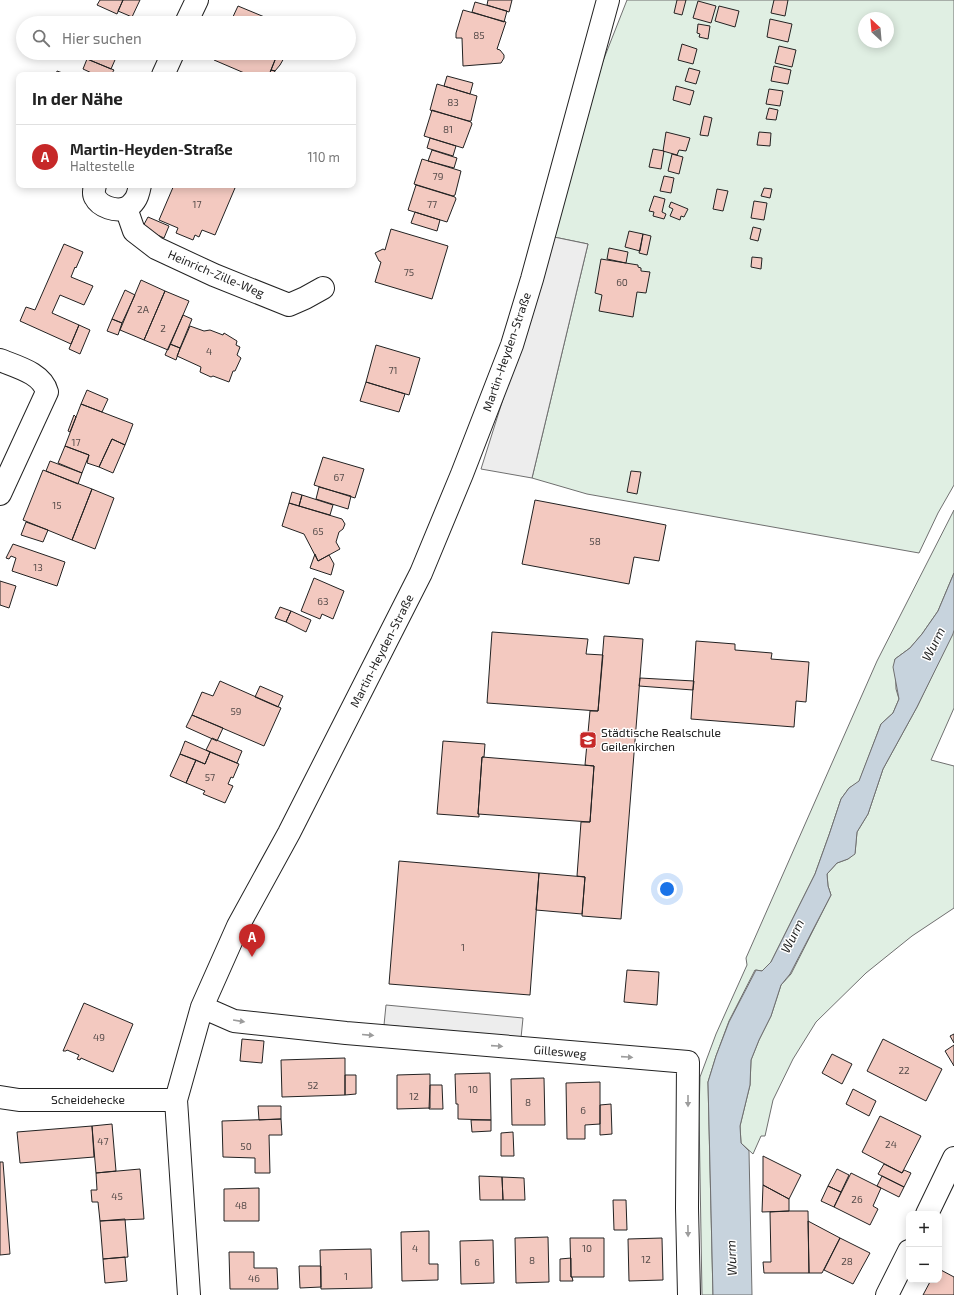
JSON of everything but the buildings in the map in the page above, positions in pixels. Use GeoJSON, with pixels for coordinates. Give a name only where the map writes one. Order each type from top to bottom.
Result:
{"type":"FeatureCollection","features":[{"type":"Feature","properties":{"kind":"street"},"geometry":{"type":"LineString","coordinates":[[189,16],[197,0]]}},
{"type":"Feature","properties":{"kind":"street","name":"Martin-Heyden-Straße"},"geometry":{"type":"LineString","coordinates":[[189,1295],[176,1100],[202,1007],[238,926],[302,808],[422,573],[462,474],[512,345],[532,279],[608,0]]}},
{"type":"Feature","properties":{"kind":"street"},"geometry":{"type":"LineString","coordinates":[[164,72],[170,60]]}},
{"type":"Feature","properties":{"kind":"street"},"geometry":{"type":"LineString","coordinates":[[95,188],[95,197],[102,204],[114,209],[126,208],[136,198],[139,188]]}},
{"type":"Feature","properties":{"kind":"street","name":"Heinrich-Zille-Weg"},"geometry":{"type":"LineString","coordinates":[[126,208],[134,231],[156,248],[214,275],[288,305],[323,288]]}},
{"type":"Feature","properties":{"kind":"street"},"geometry":{"type":"LineString","coordinates":[[0,360],[36,376],[45,386],[47,392],[0,494]]}},
{"type":"Feature","properties":{"kind":"street","name":"Gillesweg"},"geometry":{"type":"LineString","coordinates":[[202,1007],[234,1021],[346,1033],[688,1062],[687,1208],[689,1295]]}},
{"type":"Feature","properties":{"kind":"street","name":"Scheidehecke"},"geometry":{"type":"LineString","coordinates":[[0,1097],[18,1100],[176,1100]]}},
{"type":"Feature","properties":{"kind":"street"},"geometry":{"type":"LineString","coordinates":[[928,1211],[954,1158]]}},
{"type":"Feature","properties":{"kind":"street"},"geometry":{"type":"LineString","coordinates":[[887,1295],[906,1257]]}},
{"type":"Feature","properties":{"kind":"green space"},"geometry":{"type":"Polygon","coordinates":[[[627,0],[954,0],[954,485],[938,513],[919,553],[587,494],[532,478],[588,244],[554,237],[577,149],[603,61],[627,0]]]}},
{"type":"Feature","properties":{"kind":"green space"},"geometry":{"type":"Polygon","coordinates":[[[954,510],[954,573],[938,611],[910,648],[895,659],[896,689],[899,699],[893,713],[881,724],[859,782],[849,788],[841,799],[815,874],[771,962],[762,971],[755,970],[729,1021],[716,1056],[708,1082],[713,1295],[702,1295],[699,1113],[700,1077],[716,1034],[747,965],[746,958],[877,661],[954,510]]]}},
{"type":"Feature","properties":{"kind":"green space"},"geometry":{"type":"Polygon","coordinates":[[[954,630],[954,708],[931,760],[954,766],[954,908],[912,936],[866,973],[816,1022],[793,1059],[773,1100],[765,1136],[761,1136],[753,1154],[741,1143],[740,1126],[750,1085],[751,1060],[771,1016],[781,985],[791,974],[831,895],[828,886],[827,874],[837,863],[848,859],[855,853],[857,832],[868,814],[883,769],[917,707],[954,630]]]}},
{"type":"Feature","properties":{"kind":"shaded area"},"geometry":{"type":"Polygon","coordinates":[[[554,237],[588,244],[532,478],[481,469],[554,237]]]}},
{"type":"Feature","properties":{"kind":"shaded area"},"geometry":{"type":"Polygon","coordinates":[[[386,1005],[523,1018],[521,1038],[384,1025],[386,1005]]]}},
{"type":"Feature","properties":{"kind":"water","name":"Wurm"},"geometry":{"type":"Polygon","coordinates":[[[954,573],[953,634],[917,707],[883,769],[868,814],[857,832],[855,854],[848,859],[837,863],[827,874],[828,886],[831,895],[790,974],[781,985],[771,1016],[751,1060],[750,1085],[740,1126],[741,1143],[749,1151],[752,1295],[713,1295],[708,1082],[716,1056],[729,1022],[756,970],[762,971],[771,962],[815,874],[841,799],[849,788],[859,781],[881,724],[893,713],[899,699],[893,667],[895,659],[910,648],[938,611],[954,573]]]}},
{"type":"Feature","properties":{"kind":"place","name":"Städtische Realschule Geilenkirchen"},"geometry":{"type":"Point","coordinates":[588,740]}},
{"type":"Feature","properties":{"kind":"place","name":"Martin-Heyden-Straße"},"geometry":{"type":"Point","coordinates":[252,957]}}]}
